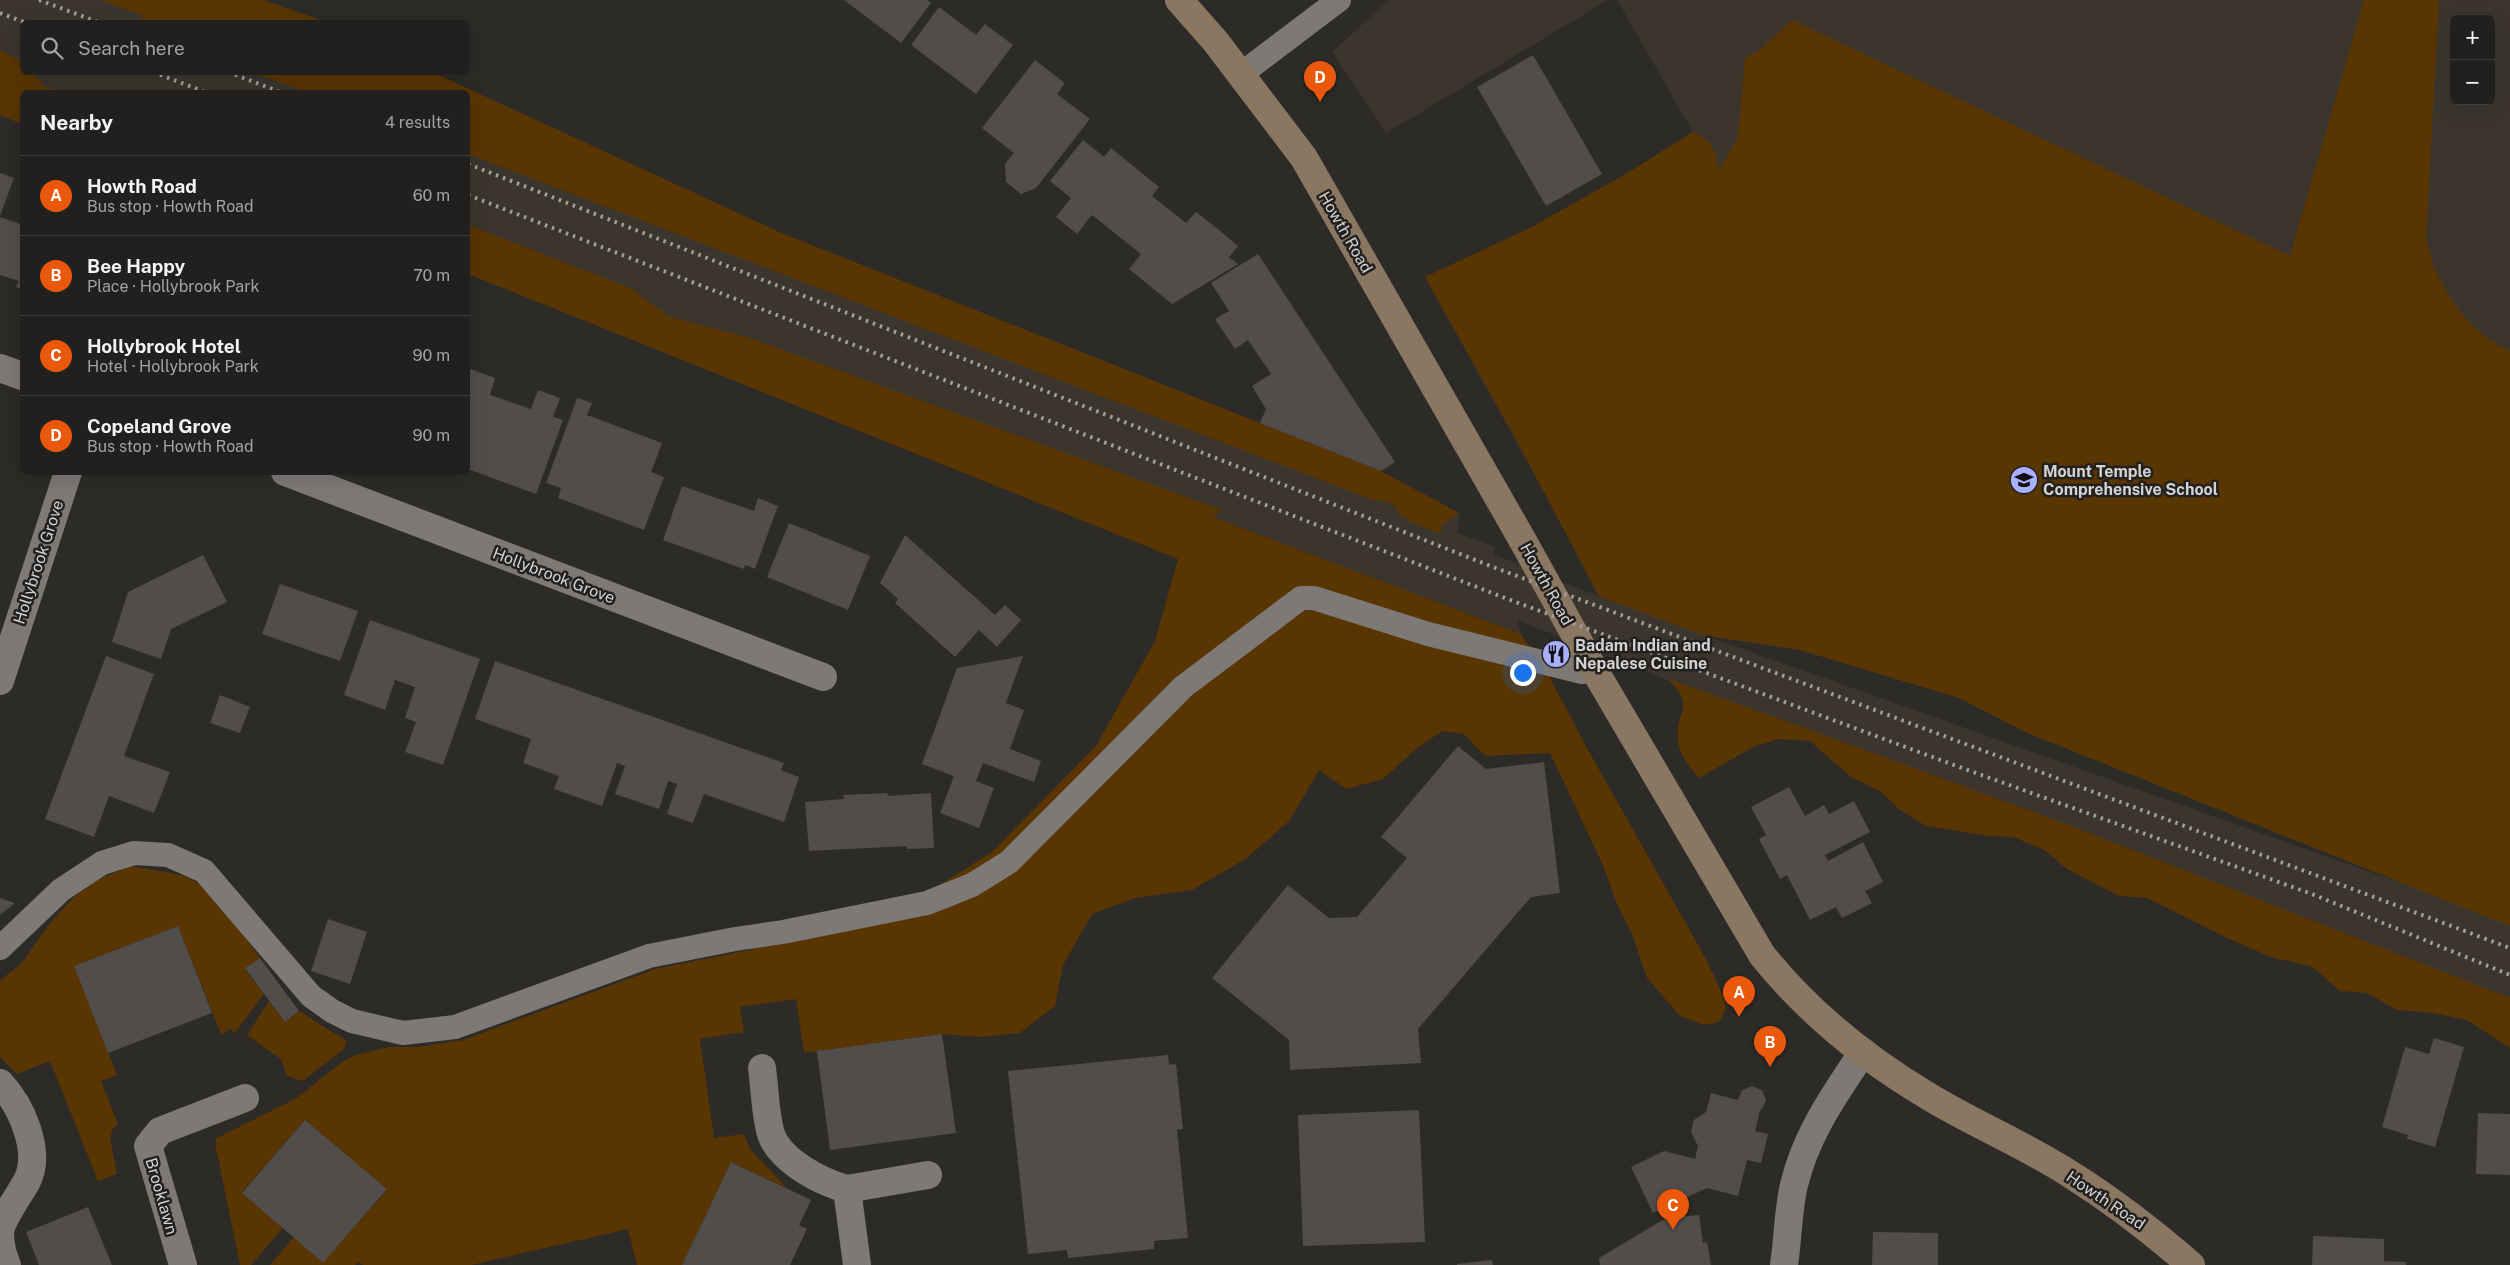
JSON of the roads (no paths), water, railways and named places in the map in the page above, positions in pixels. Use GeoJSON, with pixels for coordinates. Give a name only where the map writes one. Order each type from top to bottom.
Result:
{"type":"FeatureCollection","features":[{"type":"Feature","properties":{"kind":"main road","name":"Howth Road"},"geometry":{"type":"LineString","coordinates":[[1179,0],[1216,42],[1304,158],[1518,533],[1594,671],[1762,954],[1797,996],[1864,1052],[1927,1096],[2070,1174],[2156,1235],[2191,1265]]}},
{"type":"Feature","properties":{"kind":"street"},"geometry":{"type":"LineString","coordinates":[[0,368],[20,375]]}},
{"type":"Feature","properties":{"kind":"street","name":"Hollybrook Grove"},"geometry":{"type":"LineString","coordinates":[[0,681],[67,475]]}},
{"type":"Feature","properties":{"kind":"street","name":"Hollybrook Grove"},"geometry":{"type":"LineString","coordinates":[[293,475],[823,677]]}},
{"type":"Feature","properties":{"kind":"street"},"geometry":{"type":"LineString","coordinates":[[1784,1265],[1794,1185],[1810,1139],[1820,1118],[1864,1052]]}},
{"type":"Feature","properties":{"kind":"street"},"geometry":{"type":"LineString","coordinates":[[762,1068],[771,1134],[779,1149],[801,1168],[828,1184],[847,1189],[928,1175]]}},
{"type":"Feature","properties":{"kind":"street"},"geometry":{"type":"LineString","coordinates":[[0,1083],[8,1091],[23,1120],[33,1157],[28,1178],[0,1230],[1,1250],[7,1265]]}},
{"type":"Feature","properties":{"kind":"street","name":"Brooklawn"},"geometry":{"type":"LineString","coordinates":[[183,1265],[148,1146],[160,1131],[245,1098]]}},
{"type":"Feature","properties":{"kind":"street"},"geometry":{"type":"LineString","coordinates":[[847,1189],[857,1265]]}},
{"type":"Feature","properties":{"kind":"lane"},"geometry":{"type":"LineString","coordinates":[[1241,74],[1339,0]]}},
{"type":"Feature","properties":{"kind":"lane"},"geometry":{"type":"LineString","coordinates":[[0,948],[60,890],[102,863],[134,853],[168,855],[204,871],[311,996],[332,1012],[352,1021],[403,1034],[455,1027],[649,956],[734,939],[783,932],[927,903],[972,885],[1009,862],[1183,687],[1300,598],[1314,598],[1428,634],[1582,672],[1594,671]]}},
{"type":"Feature","properties":{"kind":"railway"},"geometry":{"type":"LineString","coordinates":[[39,0],[93,20]]}},
{"type":"Feature","properties":{"kind":"railway"},"geometry":{"type":"LineString","coordinates":[[0,13],[20,20]]}},
{"type":"Feature","properties":{"kind":"railway"},"geometry":{"type":"LineString","coordinates":[[161,75],[200,90]]}},
{"type":"Feature","properties":{"kind":"railway"},"geometry":{"type":"LineString","coordinates":[[236,75],[275,90]]}},
{"type":"Feature","properties":{"kind":"railway"},"geometry":{"type":"LineString","coordinates":[[470,165],[1493,567],[2510,948]]}},
{"type":"Feature","properties":{"kind":"railway"},"geometry":{"type":"LineString","coordinates":[[470,196],[1505,598],[1962,768],[2312,894],[2510,975]]}},
{"type":"Feature","properties":{"kind":"place","name":"Copeland Grove"},"geometry":{"type":"Point","coordinates":[1320,102]}},
{"type":"Feature","properties":{"kind":"place","name":"Mount Temple Comprehensive School"},"geometry":{"type":"Point","coordinates":[2024,480]}},
{"type":"Feature","properties":{"kind":"place","name":"Badam Indian and Nepalese Cuisine"},"geometry":{"type":"Point","coordinates":[1556,654]}},
{"type":"Feature","properties":{"kind":"place","name":"Howth Road"},"geometry":{"type":"Point","coordinates":[1739,1017]}},
{"type":"Feature","properties":{"kind":"place","name":"Bee Happy"},"geometry":{"type":"Point","coordinates":[1770,1067]}},
{"type":"Feature","properties":{"kind":"place","name":"Hollybrook Hotel"},"geometry":{"type":"Point","coordinates":[1673,1230]}}]}
